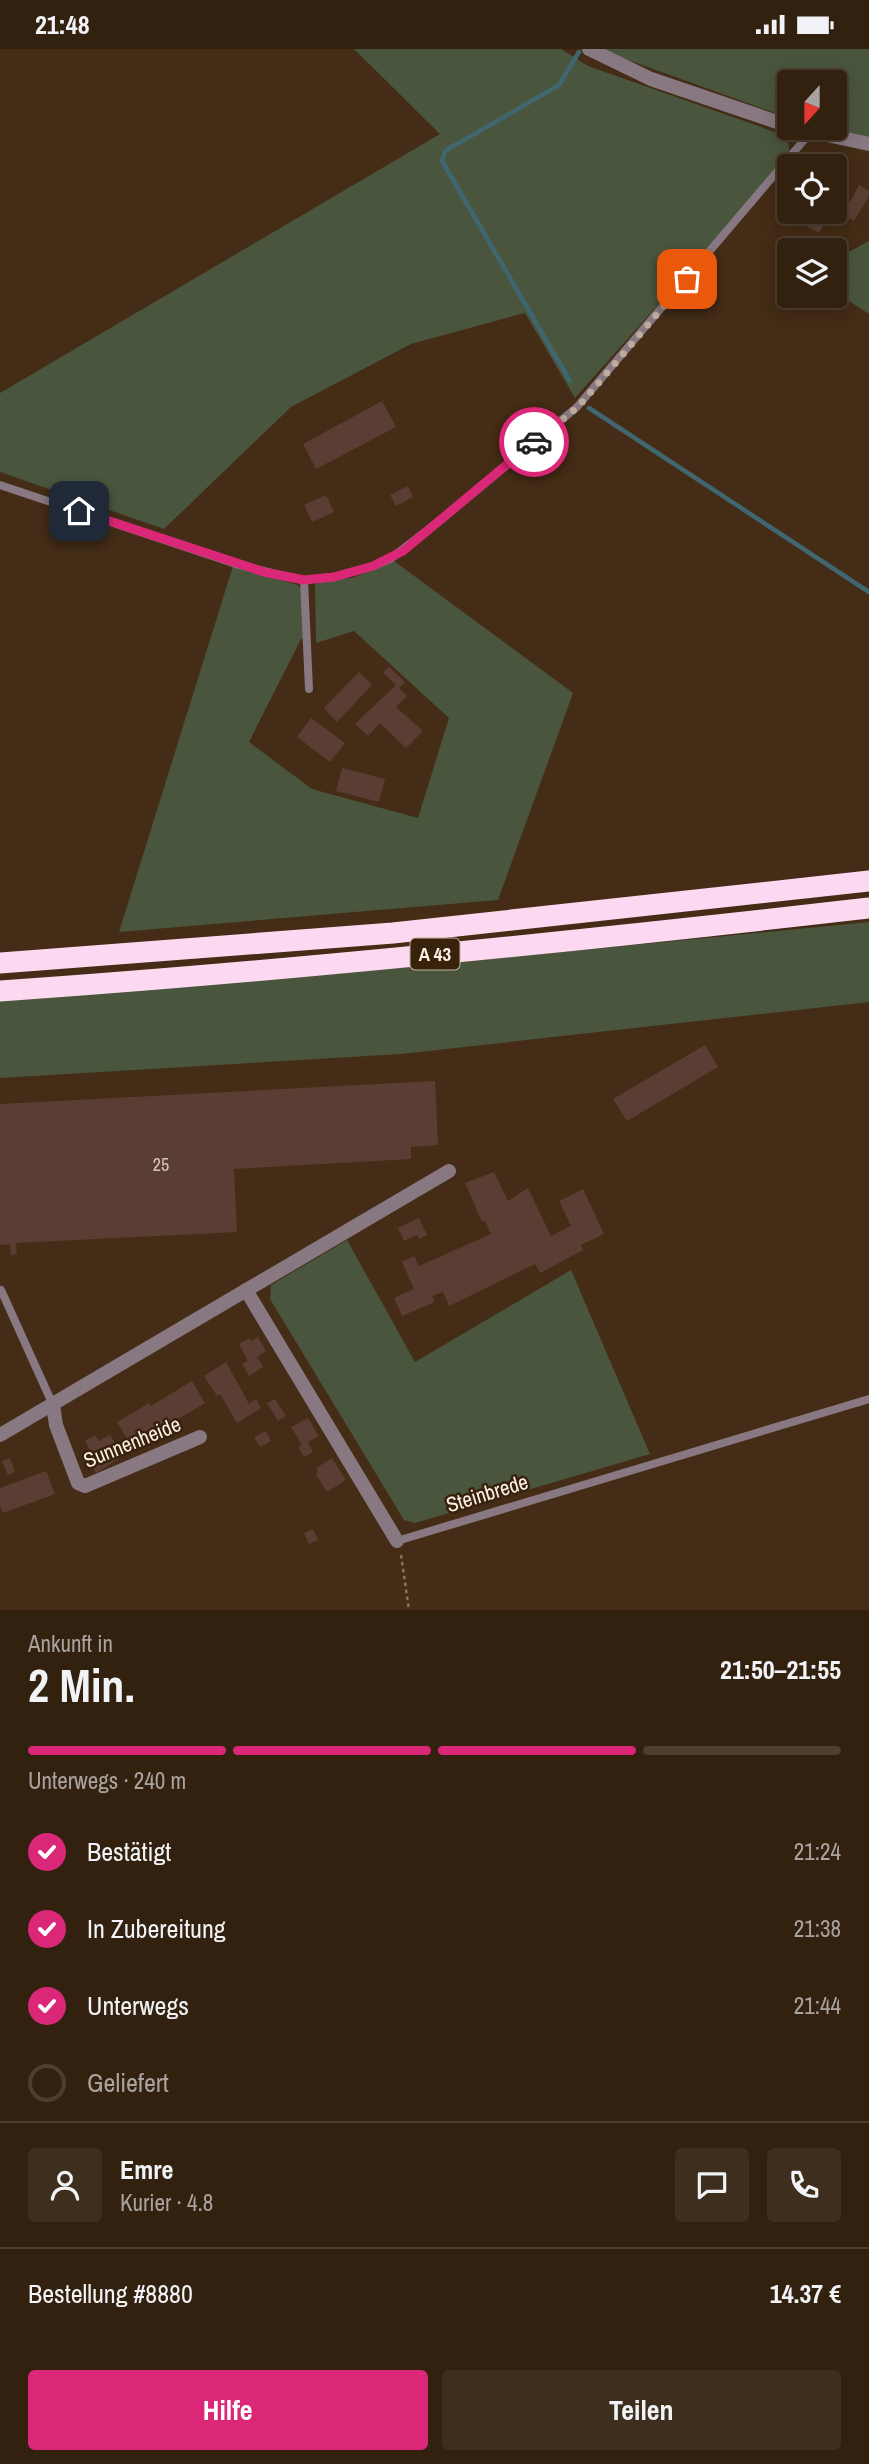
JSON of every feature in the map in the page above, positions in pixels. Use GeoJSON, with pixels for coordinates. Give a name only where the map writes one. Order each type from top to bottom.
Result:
{"type":"FeatureCollection","features":[{"type":"Feature","properties":{"kind":"highway","name":"A 43"},"geometry":{"type":"LineString","coordinates":[[0,964],[393,933],[869,881]]}},
{"type":"Feature","properties":{"kind":"highway","name":"A 43"},"geometry":{"type":"LineString","coordinates":[[0,991],[397,958],[869,908]]}},
{"type":"Feature","properties":{"kind":"street"},"geometry":{"type":"LineString","coordinates":[[589,49],[625,68],[673,87],[777,122]]}},
{"type":"Feature","properties":{"kind":"street"},"geometry":{"type":"LineString","coordinates":[[847,140],[869,144]]}},
{"type":"Feature","properties":{"kind":"street"},"geometry":{"type":"LineString","coordinates":[[0,1435],[449,1171]]}},
{"type":"Feature","properties":{"kind":"street"},"geometry":{"type":"LineString","coordinates":[[246,1290],[397,1541]]}},
{"type":"Feature","properties":{"kind":"street","name":"Sunnenheide"},"geometry":{"type":"LineString","coordinates":[[53,1405],[56,1425],[78,1483],[85,1486],[200,1437]]}},
{"type":"Feature","properties":{"kind":"lane"},"geometry":{"type":"LineString","coordinates":[[0,485],[236,564],[304,580],[351,573],[373,566],[403,551],[578,407],[804,140]]}},
{"type":"Feature","properties":{"kind":"lane"},"geometry":{"type":"LineString","coordinates":[[304,580],[309,689]]}},
{"type":"Feature","properties":{"kind":"lane"},"geometry":{"type":"LineString","coordinates":[[1,1290],[53,1405]]}},
{"type":"Feature","properties":{"kind":"lane","name":"Steinbrede"},"geometry":{"type":"LineString","coordinates":[[397,1541],[869,1399]]}},
{"type":"Feature","properties":{"kind":"path"},"geometry":{"type":"LineString","coordinates":[[397,1541],[403,1562],[409,1610]]}},
{"type":"Feature","properties":{"kind":"green space"},"geometry":{"type":"Polygon","coordinates":[[[354,49],[561,49],[588,66],[775,132],[777,140],[788,140],[789,150],[788,154],[777,154],[777,171],[575,398],[525,313],[411,344],[291,407],[164,529],[0,472],[0,393],[440,134],[354,49]]]}},
{"type":"Feature","properties":{"kind":"green space"},"geometry":{"type":"Polygon","coordinates":[[[598,49],[869,49],[869,141],[847,136],[847,70],[777,70],[777,114],[598,49]]]}},
{"type":"Feature","properties":{"kind":"green space"},"geometry":{"type":"Polygon","coordinates":[[[869,241],[869,314],[847,300],[847,253],[869,241]]]}},
{"type":"Feature","properties":{"kind":"green space"},"geometry":{"type":"Polygon","coordinates":[[[394,561],[573,693],[498,900],[119,932],[233,566],[298,585],[301,589],[307,640],[301,639],[249,742],[312,789],[418,818],[449,718],[354,631],[316,643],[315,584],[352,578],[394,561]]]}},
{"type":"Feature","properties":{"kind":"green space"},"geometry":{"type":"Polygon","coordinates":[[[869,922],[869,1002],[401,1054],[0,1078],[0,1001],[399,968],[869,922]]]}},
{"type":"Feature","properties":{"kind":"green space"},"geometry":{"type":"Polygon","coordinates":[[[347,1240],[415,1362],[571,1270],[650,1454],[415,1523],[404,1520],[270,1299],[271,1285],[347,1240]]]}},
{"type":"Feature","properties":{"kind":"building"},"geometry":{"type":"Polygon","coordinates":[[[859,185],[869,191],[869,196],[854,221],[847,217],[847,200],[850,202],[859,185]]]}},
{"type":"Feature","properties":{"kind":"building"},"geometry":{"type":"Polygon","coordinates":[[[803,224],[824,224],[819,233],[803,224]]]}},
{"type":"Feature","properties":{"kind":"building"},"geometry":{"type":"Polygon","coordinates":[[[382,401],[396,427],[316,469],[303,444],[382,401]]]}},
{"type":"Feature","properties":{"kind":"building"},"geometry":{"type":"Polygon","coordinates":[[[408,486],[413,497],[396,506],[390,495],[408,486]]]}},
{"type":"Feature","properties":{"kind":"building"},"geometry":{"type":"Polygon","coordinates":[[[326,495],[334,512],[312,522],[304,505],[326,495]]]}},
{"type":"Feature","properties":{"kind":"building"},"geometry":{"type":"Polygon","coordinates":[[[389,667],[405,682],[399,688],[407,696],[396,707],[423,731],[406,748],[380,723],[368,736],[355,724],[396,685],[383,673],[389,667]]]}},
{"type":"Feature","properties":{"kind":"building"},"geometry":{"type":"Polygon","coordinates":[[[359,672],[372,685],[337,722],[324,708],[359,672]]]}},
{"type":"Feature","properties":{"kind":"building"},"geometry":{"type":"Polygon","coordinates":[[[311,718],[345,743],[330,762],[297,737],[311,718]]]}},
{"type":"Feature","properties":{"kind":"building"},"geometry":{"type":"Polygon","coordinates":[[[342,768],[385,779],[379,802],[336,791],[342,768]]]}},
{"type":"Feature","properties":{"kind":"building"},"geometry":{"type":"Polygon","coordinates":[[[705,1045],[718,1067],[627,1121],[613,1099],[705,1045]]]}},
{"type":"Feature","properties":{"kind":"building"},"geometry":{"type":"Polygon","coordinates":[[[435,1081],[438,1145],[411,1147],[411,1159],[234,1169],[237,1232],[16,1243],[17,1254],[11,1255],[10,1244],[0,1245],[0,1104],[435,1081]]]}},
{"type":"Feature","properties":{"kind":"building"},"geometry":{"type":"Polygon","coordinates":[[[494,1172],[508,1201],[528,1188],[551,1236],[571,1226],[559,1201],[583,1189],[604,1234],[581,1245],[583,1250],[540,1273],[535,1264],[449,1306],[443,1292],[432,1296],[435,1302],[402,1316],[394,1298],[414,1289],[402,1262],[414,1256],[419,1266],[491,1234],[485,1221],[482,1222],[465,1183],[494,1172]]]}},
{"type":"Feature","properties":{"kind":"building"},"geometry":{"type":"Polygon","coordinates":[[[419,1218],[427,1235],[419,1239],[417,1235],[404,1241],[398,1228],[419,1218]]]}},
{"type":"Feature","properties":{"kind":"building"},"geometry":{"type":"Polygon","coordinates":[[[258,1337],[266,1351],[257,1357],[263,1367],[249,1376],[242,1364],[248,1361],[239,1344],[249,1338],[251,1341],[258,1337]]]}},
{"type":"Feature","properties":{"kind":"building"},"geometry":{"type":"Polygon","coordinates":[[[226,1362],[249,1404],[256,1399],[261,1408],[237,1423],[220,1394],[217,1396],[204,1376],[226,1362]]]}},
{"type":"Feature","properties":{"kind":"building"},"geometry":{"type":"Polygon","coordinates":[[[192,1381],[205,1403],[130,1444],[117,1422],[149,1403],[151,1406],[192,1381]]]}},
{"type":"Feature","properties":{"kind":"building"},"geometry":{"type":"Polygon","coordinates":[[[275,1399],[286,1416],[278,1421],[267,1403],[275,1399]]]}},
{"type":"Feature","properties":{"kind":"building"},"geometry":{"type":"Polygon","coordinates":[[[308,1418],[319,1436],[308,1442],[313,1452],[304,1457],[298,1447],[302,1445],[291,1427],[308,1418]]]}},
{"type":"Feature","properties":{"kind":"building"},"geometry":{"type":"Polygon","coordinates":[[[266,1431],[271,1441],[260,1447],[254,1437],[266,1431]]]}},
{"type":"Feature","properties":{"kind":"building"},"geometry":{"type":"Polygon","coordinates":[[[95,1435],[99,1441],[110,1435],[123,1456],[96,1473],[90,1463],[95,1459],[85,1441],[95,1435]]]}},
{"type":"Feature","properties":{"kind":"building"},"geometry":{"type":"Polygon","coordinates":[[[10,1458],[15,1472],[8,1475],[2,1461],[10,1458]]]}},
{"type":"Feature","properties":{"kind":"building"},"geometry":{"type":"Polygon","coordinates":[[[332,1458],[346,1480],[327,1492],[316,1474],[316,1468],[332,1458]]]}},
{"type":"Feature","properties":{"kind":"building"},"geometry":{"type":"Polygon","coordinates":[[[46,1471],[55,1494],[3,1513],[0,1506],[0,1488],[46,1471]]]}},
{"type":"Feature","properties":{"kind":"building"},"geometry":{"type":"Polygon","coordinates":[[[313,1529],[318,1540],[309,1544],[304,1533],[313,1529]]]}},
{"type":"Feature","properties":{"kind":"waterway"},"geometry":{"type":"LineString","coordinates":[[570,381],[442,161],[445,151],[559,85],[579,52]]}},
{"type":"Feature","properties":{"kind":"waterway"},"geometry":{"type":"LineString","coordinates":[[589,408],[869,592]]}},
{"type":"Feature","properties":{"kind":"way so far"},"geometry":{"type":"LineString","coordinates":[[534,442],[578,407],[687,279]]}},
{"type":"Feature","properties":{"kind":"route"},"geometry":{"type":"LineString","coordinates":[[79,511],[264,572],[304,580],[334,577],[373,566],[403,551],[534,442]]}}]}
